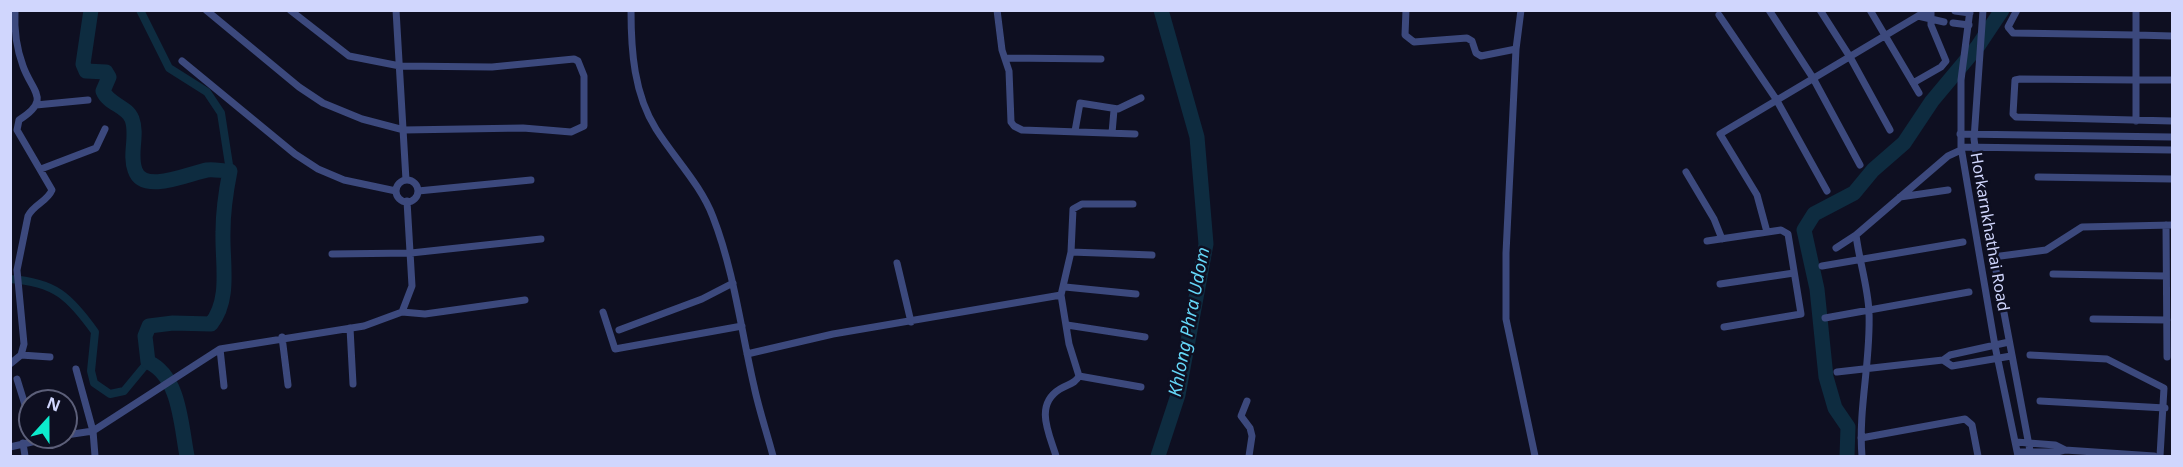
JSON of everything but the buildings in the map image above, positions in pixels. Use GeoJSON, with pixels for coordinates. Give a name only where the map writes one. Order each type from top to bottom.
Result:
{"type":"FeatureCollection","features":[{"type":"Feature","properties":{"kind":"street"},"geometry":{"type":"LineString","coordinates":[[10,364],[21,355],[24,344],[16,270],[28,216],[32,207],[50,196],[52,190],[17,130],[16,124],[36,105],[38,93],[23,69],[14,34],[15,10]]}},
{"type":"Feature","properties":{"kind":"street"},"geometry":{"type":"LineString","coordinates":[[206,10],[323,103],[362,119],[404,130],[523,128],[582,130],[585,122],[584,76],[578,61],[569,59],[492,67],[400,66],[350,56],[290,10]]}},
{"type":"Feature","properties":{"kind":"street"},"geometry":{"type":"LineString","coordinates":[[396,10],[406,180]]}},
{"type":"Feature","properties":{"kind":"street"},"geometry":{"type":"LineString","coordinates":[[631,10],[637,84],[645,108],[709,207],[733,283],[747,354],[773,456]]}},
{"type":"Feature","properties":{"kind":"street"},"geometry":{"type":"LineString","coordinates":[[997,10],[1009,71],[1014,126],[1022,130],[1134,134]]}},
{"type":"Feature","properties":{"kind":"street"},"geometry":{"type":"LineString","coordinates":[[1406,10],[1405,35],[1409,40],[1467,38],[1472,41],[1476,52],[1481,56],[1516,49]]}},
{"type":"Feature","properties":{"kind":"street"},"geometry":{"type":"LineString","coordinates":[[1521,10],[1516,49],[1506,253],[1506,326],[1535,456]]}},
{"type":"Feature","properties":{"kind":"street"},"geometry":{"type":"LineString","coordinates":[[1769,10],[1813,78],[1860,165]]}},
{"type":"Feature","properties":{"kind":"street"},"geometry":{"type":"LineString","coordinates":[[1820,10],[1850,57],[1890,130]]}},
{"type":"Feature","properties":{"kind":"street"},"geometry":{"type":"LineString","coordinates":[[1870,10],[1919,93]]}},
{"type":"Feature","properties":{"kind":"street"},"geometry":{"type":"LineString","coordinates":[[1767,232],[1757,195],[1720,134],[1885,34],[1930,10],[1930,20],[1946,61],[1941,67],[1913,83]]}},
{"type":"Feature","properties":{"kind":"street"},"geometry":{"type":"LineString","coordinates":[[2017,10],[2008,27],[2013,33],[2172,36]]}},
{"type":"Feature","properties":{"kind":"street"},"geometry":{"type":"LineString","coordinates":[[2136,10],[2136,121]]}},
{"type":"Feature","properties":{"kind":"street"},"geometry":{"type":"LineString","coordinates":[[1954,11],[1970,12]]}},
{"type":"Feature","properties":{"kind":"street","name":"Horkarnkhathai Road"},"geometry":{"type":"LineString","coordinates":[[1970,12],[1961,80],[1961,149],[1995,346],[2018,454]]}},
{"type":"Feature","properties":{"kind":"street"},"geometry":{"type":"LineString","coordinates":[[1983,13],[1978,53],[1975,146],[2011,356],[2031,454]]}},
{"type":"Feature","properties":{"kind":"street"},"geometry":{"type":"LineString","coordinates":[[1719,15],[1776,99],[1827,191]]}},
{"type":"Feature","properties":{"kind":"street"},"geometry":{"type":"LineString","coordinates":[[1918,16],[1944,22]]}},
{"type":"Feature","properties":{"kind":"street"},"geometry":{"type":"LineString","coordinates":[[1953,23],[1969,25]]}},
{"type":"Feature","properties":{"kind":"street"},"geometry":{"type":"LineString","coordinates":[[1966,44],[1978,53]]}},
{"type":"Feature","properties":{"kind":"street"},"geometry":{"type":"LineString","coordinates":[[1005,58],[1101,59]]}},
{"type":"Feature","properties":{"kind":"street"},"geometry":{"type":"LineString","coordinates":[[182,61],[295,154],[318,169],[344,180],[396,191]]}},
{"type":"Feature","properties":{"kind":"street"},"geometry":{"type":"LineString","coordinates":[[2172,80],[2020,79],[2015,80],[2013,84],[2013,114],[2016,117],[2172,121]]}},
{"type":"Feature","properties":{"kind":"street"},"geometry":{"type":"LineString","coordinates":[[1075,131],[1080,104],[1114,110],[1141,98]]}},
{"type":"Feature","properties":{"kind":"street"},"geometry":{"type":"LineString","coordinates":[[36,105],[88,100]]}},
{"type":"Feature","properties":{"kind":"street"},"geometry":{"type":"LineString","coordinates":[[1112,133],[1114,110]]}},
{"type":"Feature","properties":{"kind":"street"},"geometry":{"type":"LineString","coordinates":[[41,169],[96,148],[105,129]]}},
{"type":"Feature","properties":{"kind":"street"},"geometry":{"type":"LineString","coordinates":[[1960,134],[2172,137]]}},
{"type":"Feature","properties":{"kind":"street"},"geometry":{"type":"LineString","coordinates":[[2009,135],[2010,147]]}},
{"type":"Feature","properties":{"kind":"street"},"geometry":{"type":"LineString","coordinates":[[1836,248],[1856,234],[1948,156],[1961,149],[1975,146],[2172,150]]}},
{"type":"Feature","properties":{"kind":"street"},"geometry":{"type":"LineString","coordinates":[[1686,172],[1714,219],[1722,239]]}},
{"type":"Feature","properties":{"kind":"street"},"geometry":{"type":"LineString","coordinates":[[2038,177],[2172,179]]}},
{"type":"Feature","properties":{"kind":"street"},"geometry":{"type":"LineString","coordinates":[[396,191],[400,183],[406,180],[413,182],[418,191],[416,197],[407,201]]}},
{"type":"Feature","properties":{"kind":"street"},"geometry":{"type":"LineString","coordinates":[[418,191],[531,180]]}},
{"type":"Feature","properties":{"kind":"street"},"geometry":{"type":"LineString","coordinates":[[1899,197],[1948,190]]}},
{"type":"Feature","properties":{"kind":"street"},"geometry":{"type":"LineString","coordinates":[[396,191],[399,197],[407,201]]}},
{"type":"Feature","properties":{"kind":"street"},"geometry":{"type":"LineString","coordinates":[[402,312],[412,286],[407,201]]}},
{"type":"Feature","properties":{"kind":"street"},"geometry":{"type":"LineString","coordinates":[[1056,456],[1044,414],[1046,403],[1052,394],[1076,382],[1079,376],[1069,344],[1061,295],[1065,287],[1071,252],[1072,214],[1075,207],[1082,204],[1133,204]]}},
{"type":"Feature","properties":{"kind":"street"},"geometry":{"type":"LineString","coordinates":[[1994,257],[2046,250],[2082,227],[2169,225],[2166,276],[2167,357]]}},
{"type":"Feature","properties":{"kind":"street"},"geometry":{"type":"LineString","coordinates":[[1707,241],[1780,230],[1788,234],[1801,314],[1724,327]]}},
{"type":"Feature","properties":{"kind":"street"},"geometry":{"type":"LineString","coordinates":[[1856,234],[1869,311],[1861,438],[1862,456]]}},
{"type":"Feature","properties":{"kind":"street"},"geometry":{"type":"LineString","coordinates":[[332,254],[411,253],[542,239]]}},
{"type":"Feature","properties":{"kind":"street"},"geometry":{"type":"LineString","coordinates":[[1822,266],[1963,242]]}},
{"type":"Feature","properties":{"kind":"street"},"geometry":{"type":"LineString","coordinates":[[1071,252],[1152,255]]}},
{"type":"Feature","properties":{"kind":"street"},"geometry":{"type":"LineString","coordinates":[[897,263],[911,322]]}},
{"type":"Feature","properties":{"kind":"street"},"geometry":{"type":"LineString","coordinates":[[1720,284],[1794,273]]}},
{"type":"Feature","properties":{"kind":"street"},"geometry":{"type":"LineString","coordinates":[[2053,274],[2166,276]]}},
{"type":"Feature","properties":{"kind":"street"},"geometry":{"type":"LineString","coordinates":[[619,330],[702,299],[733,283]]}},
{"type":"Feature","properties":{"kind":"street"},"geometry":{"type":"LineString","coordinates":[[1065,287],[1136,294]]}},
{"type":"Feature","properties":{"kind":"street"},"geometry":{"type":"LineString","coordinates":[[1825,318],[1970,292]]}},
{"type":"Feature","properties":{"kind":"street"},"geometry":{"type":"LineString","coordinates":[[747,354],[833,334],[1061,295]]}},
{"type":"Feature","properties":{"kind":"street"},"geometry":{"type":"LineString","coordinates":[[78,433],[93,431],[220,349],[282,337],[350,328],[378,322],[402,312],[425,314],[525,300]]}},
{"type":"Feature","properties":{"kind":"street"},"geometry":{"type":"LineString","coordinates":[[603,312],[612,346],[619,349],[742,326]]}},
{"type":"Feature","properties":{"kind":"street"},"geometry":{"type":"LineString","coordinates":[[2093,319],[2167,320]]}},
{"type":"Feature","properties":{"kind":"street"},"geometry":{"type":"LineString","coordinates":[[1067,325],[1146,337]]}},
{"type":"Feature","properties":{"kind":"street"},"geometry":{"type":"LineString","coordinates":[[350,328],[353,384]]}},
{"type":"Feature","properties":{"kind":"street"},"geometry":{"type":"LineString","coordinates":[[282,337],[288,385]]}},
{"type":"Feature","properties":{"kind":"street"},"geometry":{"type":"LineString","coordinates":[[1836,372],[1943,360],[1950,355],[2009,342]]}},
{"type":"Feature","properties":{"kind":"street"},"geometry":{"type":"LineString","coordinates":[[220,349],[224,386]]}},
{"type":"Feature","properties":{"kind":"street"},"geometry":{"type":"LineString","coordinates":[[21,355],[50,357]]}},
{"type":"Feature","properties":{"kind":"street"},"geometry":{"type":"LineString","coordinates":[[2030,355],[2106,359],[2164,388],[2165,408],[2160,456]]}},
{"type":"Feature","properties":{"kind":"street"},"geometry":{"type":"LineString","coordinates":[[1943,360],[1952,366],[2011,356]]}},
{"type":"Feature","properties":{"kind":"street"},"geometry":{"type":"LineString","coordinates":[[76,369],[93,431],[94,456]]}},
{"type":"Feature","properties":{"kind":"street"},"geometry":{"type":"LineString","coordinates":[[1079,376],[1141,387]]}},
{"type":"Feature","properties":{"kind":"street"},"geometry":{"type":"LineString","coordinates":[[18,379],[21,389]]}},
{"type":"Feature","properties":{"kind":"street"},"geometry":{"type":"LineString","coordinates":[[1247,401],[1241,416],[1250,428],[1252,436],[1249,456]]}},
{"type":"Feature","properties":{"kind":"street"},"geometry":{"type":"LineString","coordinates":[[2040,401],[2165,408]]}},
{"type":"Feature","properties":{"kind":"street"},"geometry":{"type":"LineString","coordinates":[[1861,438],[1965,419],[1972,424],[1978,456]]}},
{"type":"Feature","properties":{"kind":"street"},"geometry":{"type":"LineString","coordinates":[[2016,442],[2055,445],[2065,450]]}},
{"type":"Feature","properties":{"kind":"street"},"geometry":{"type":"LineString","coordinates":[[2018,454],[2065,450],[2154,456]]}},
{"type":"Feature","properties":{"kind":"waterway"},"geometry":{"type":"LineString","coordinates":[[91,10],[83,64],[86,71],[106,72],[109,77],[103,91],[105,95],[130,115],[134,125],[133,164],[140,177],[147,181],[157,182],[207,170],[230,171],[224,217],[223,292],[217,314],[211,324],[173,323],[149,326],[145,336],[148,362],[159,369],[173,390],[187,456]]}},
{"type":"Feature","properties":{"kind":"waterway"},"geometry":{"type":"LineString","coordinates":[[140,10],[169,68],[207,92],[221,113],[230,171]]}},
{"type":"Feature","properties":{"kind":"waterway","name":"Khlong Phra Udom"},"geometry":{"type":"LineString","coordinates":[[1158,456],[1178,395],[1206,244],[1197,137],[1161,10]]}},
{"type":"Feature","properties":{"kind":"waterway"},"geometry":{"type":"LineString","coordinates":[[1847,456],[1848,427],[1835,408],[1826,377],[1817,289],[1804,230],[1814,214],[1854,193],[1873,170],[1904,143],[1932,101],[1978,46],[2002,10]]}},
{"type":"Feature","properties":{"kind":"waterway"},"geometry":{"type":"LineString","coordinates":[[10,279],[50,288],[78,309],[95,332],[91,371],[94,383],[110,394],[124,391],[148,362]]}}]}
